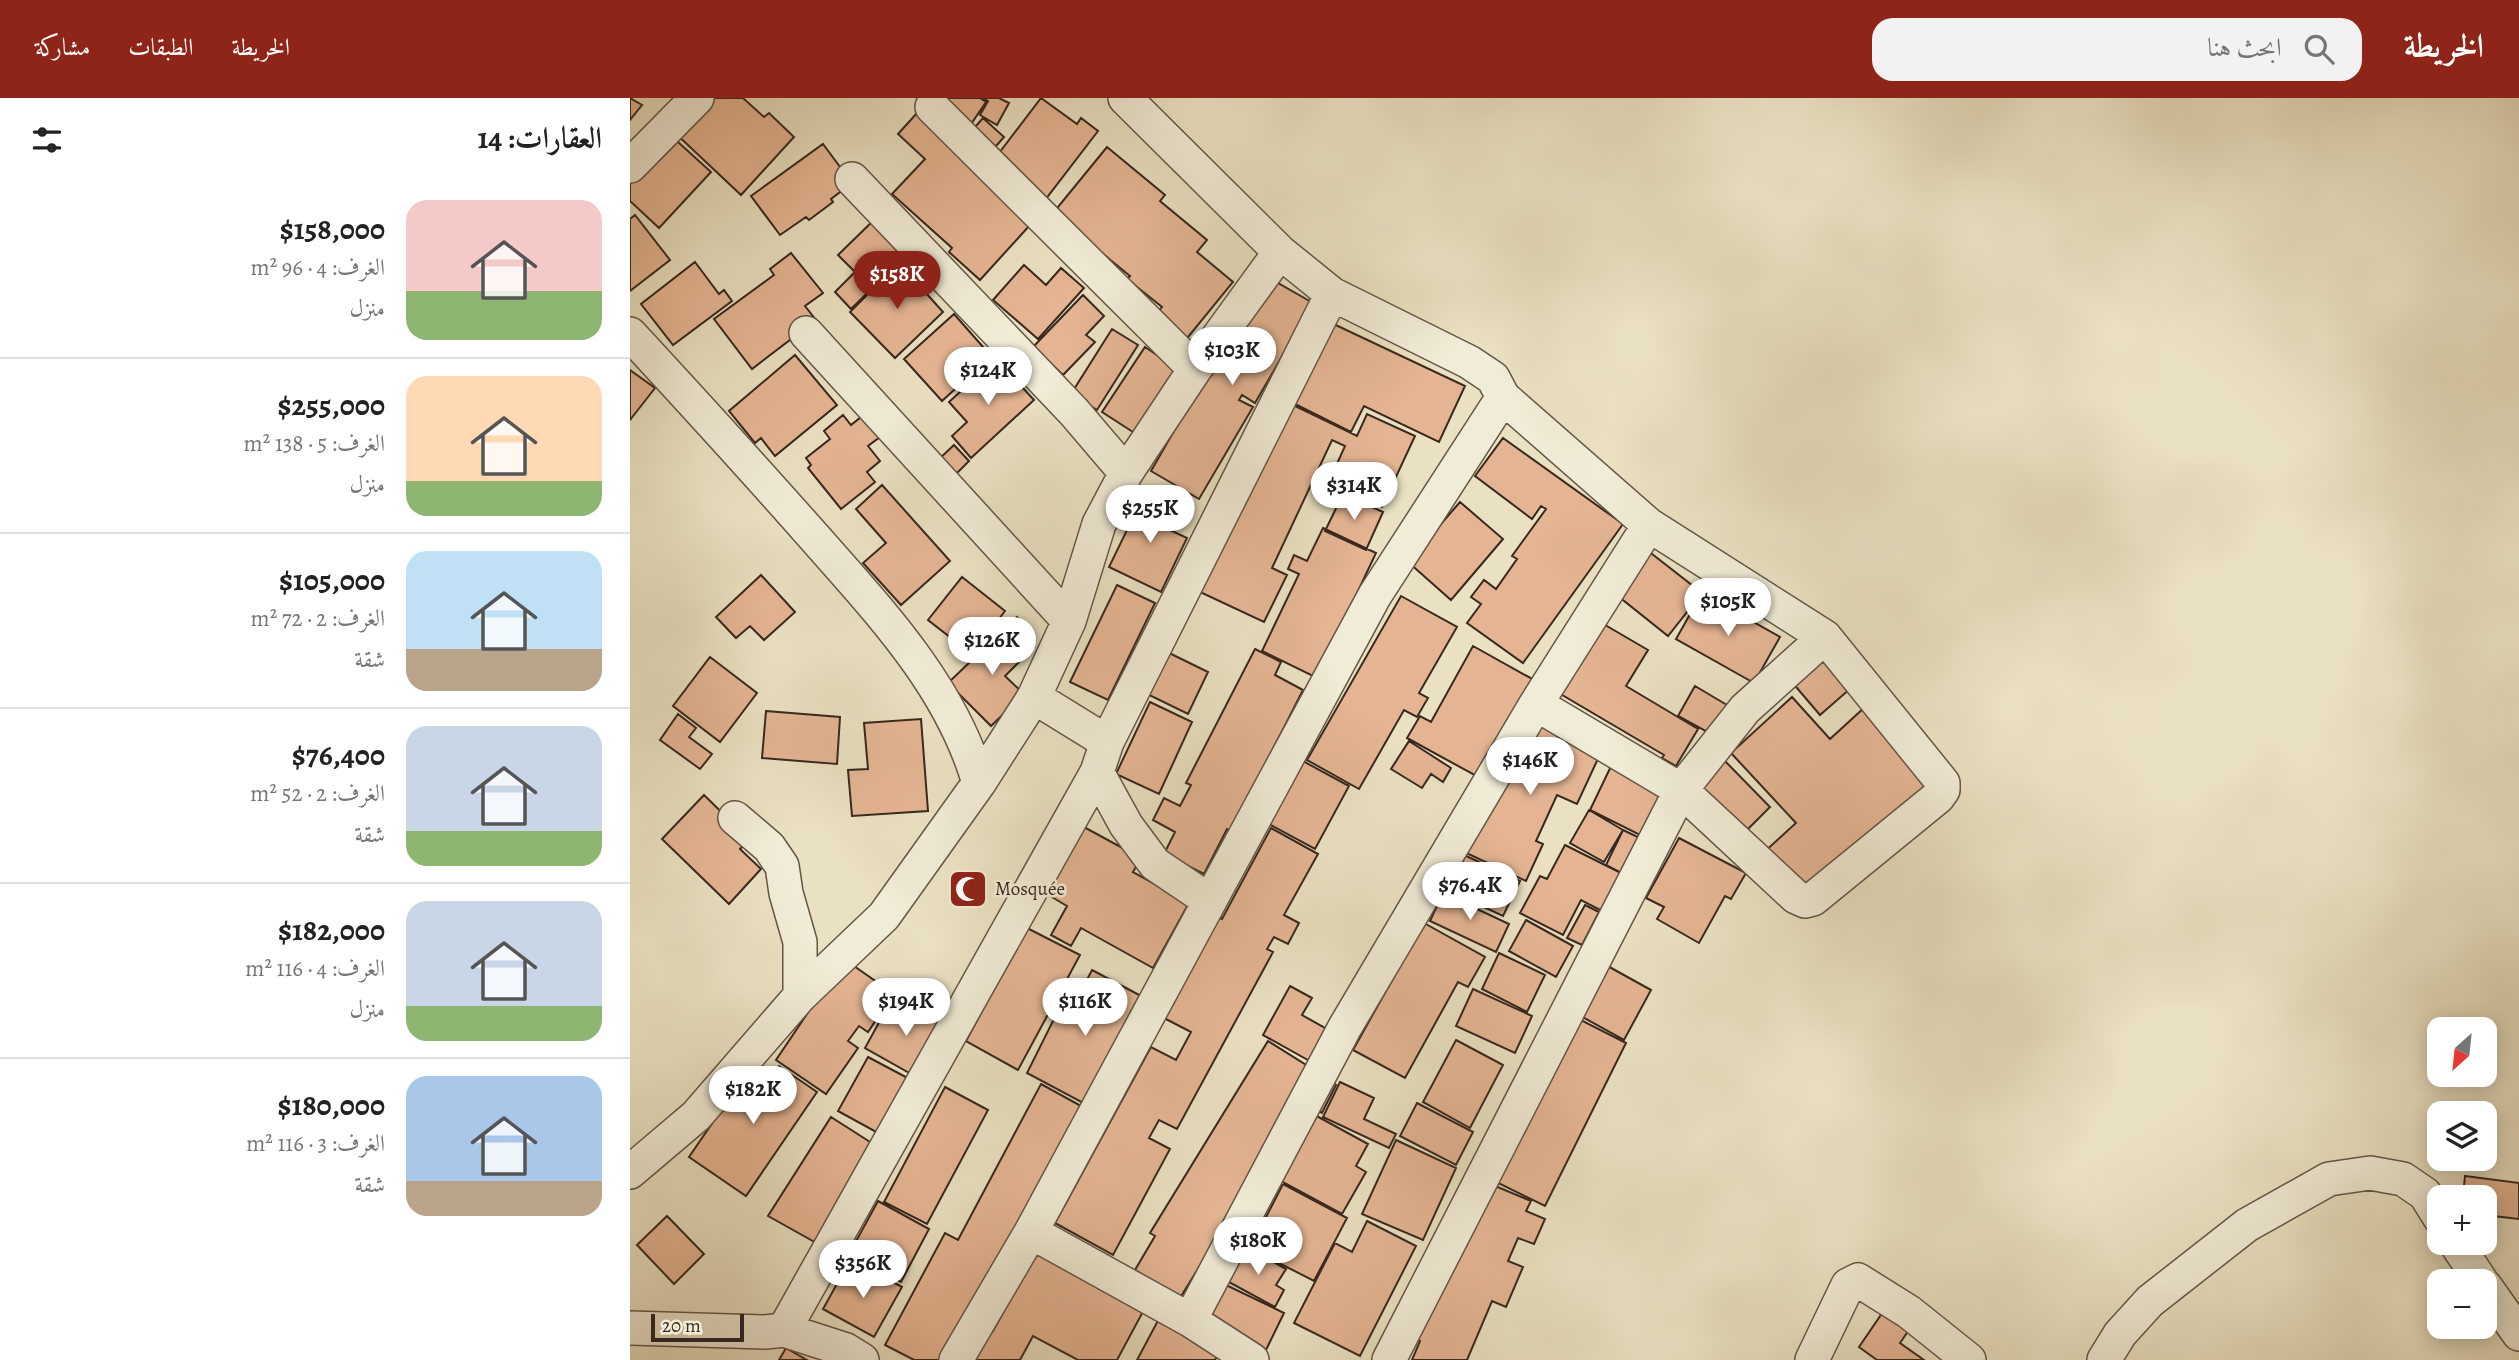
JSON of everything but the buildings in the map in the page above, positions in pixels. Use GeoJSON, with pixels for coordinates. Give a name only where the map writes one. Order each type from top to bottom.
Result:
{"type":"FeatureCollection","features":[{"type":"Feature","properties":{"kind":"street"},"geometry":{"type":"LineString","coordinates":[[630,166],[697,98]]}},
{"type":"Feature","properties":{"kind":"street"},"geometry":{"type":"LineString","coordinates":[[1125,98],[1280,252],[1332,294],[1469,362],[1493,378],[1503,397],[1649,525],[1825,637],[1943,783],[1943,790],[1938,797],[1812,899],[1805,901],[1796,897],[1681,790],[1536,704]]}},
{"type":"Feature","properties":{"kind":"street"},"geometry":{"type":"LineString","coordinates":[[932,107],[1195,369]]}},
{"type":"Feature","properties":{"kind":"street"},"geometry":{"type":"LineString","coordinates":[[852,179],[1074,412],[1126,473]]}},
{"type":"Feature","properties":{"kind":"street"},"geometry":{"type":"LineString","coordinates":[[630,1172],[696,1116],[800,996],[884,916],[979,783],[1034,697],[1069,621],[1099,524],[1126,473],[1195,369],[1280,252]]}},
{"type":"Feature","properties":{"kind":"street"},"geometry":{"type":"LineString","coordinates":[[748,1360],[774,1331],[1102,757],[1332,294]]}},
{"type":"Feature","properties":{"kind":"street"},"geometry":{"type":"LineString","coordinates":[[806,333],[1069,621]]}},
{"type":"Feature","properties":{"kind":"street"},"geometry":{"type":"LineString","coordinates":[[630,334],[739,452],[880,613],[934,684],[970,754],[979,783]]}},
{"type":"Feature","properties":{"kind":"street"},"geometry":{"type":"LineString","coordinates":[[956,1360],[1031,1232],[1375,595],[1503,397]]}},
{"type":"Feature","properties":{"kind":"street"},"geometry":{"type":"LineString","coordinates":[[1189,1320],[1345,1027],[1536,704],[1649,525]]}},
{"type":"Feature","properties":{"kind":"street"},"geometry":{"type":"LineString","coordinates":[[1389,1360],[1681,790],[1745,709],[1825,637]]}},
{"type":"Feature","properties":{"kind":"street"},"geometry":{"type":"LineString","coordinates":[[1034,697],[1102,757],[1126,825],[1155,864],[1210,901]]}},
{"type":"Feature","properties":{"kind":"street"},"geometry":{"type":"LineString","coordinates":[[735,818],[769,847],[782,866],[786,893],[800,942],[800,996]]}},
{"type":"Feature","properties":{"kind":"street"},"geometry":{"type":"LineString","coordinates":[[2104,1360],[2120,1334],[2150,1301],[2247,1224],[2329,1179],[2370,1173],[2403,1179],[2427,1197]]}},
{"type":"Feature","properties":{"kind":"street"},"geometry":{"type":"LineString","coordinates":[[1031,1232],[1189,1320],[1252,1360]]}},
{"type":"Feature","properties":{"kind":"street"},"geometry":{"type":"LineString","coordinates":[[1812,1360],[1848,1285],[1858,1280],[1909,1312],[1969,1360]]}},
{"type":"Feature","properties":{"kind":"street"},"geometry":{"type":"LineString","coordinates":[[2497,1303],[2519,1334]]}},
{"type":"Feature","properties":{"kind":"street"},"geometry":{"type":"LineString","coordinates":[[630,1328],[774,1331],[846,1350],[862,1360]]}},
{"type":"Feature","properties":{"kind":"place","name":"Mosquée"},"geometry":{"type":"Point","coordinates":[968,889]}}]}
